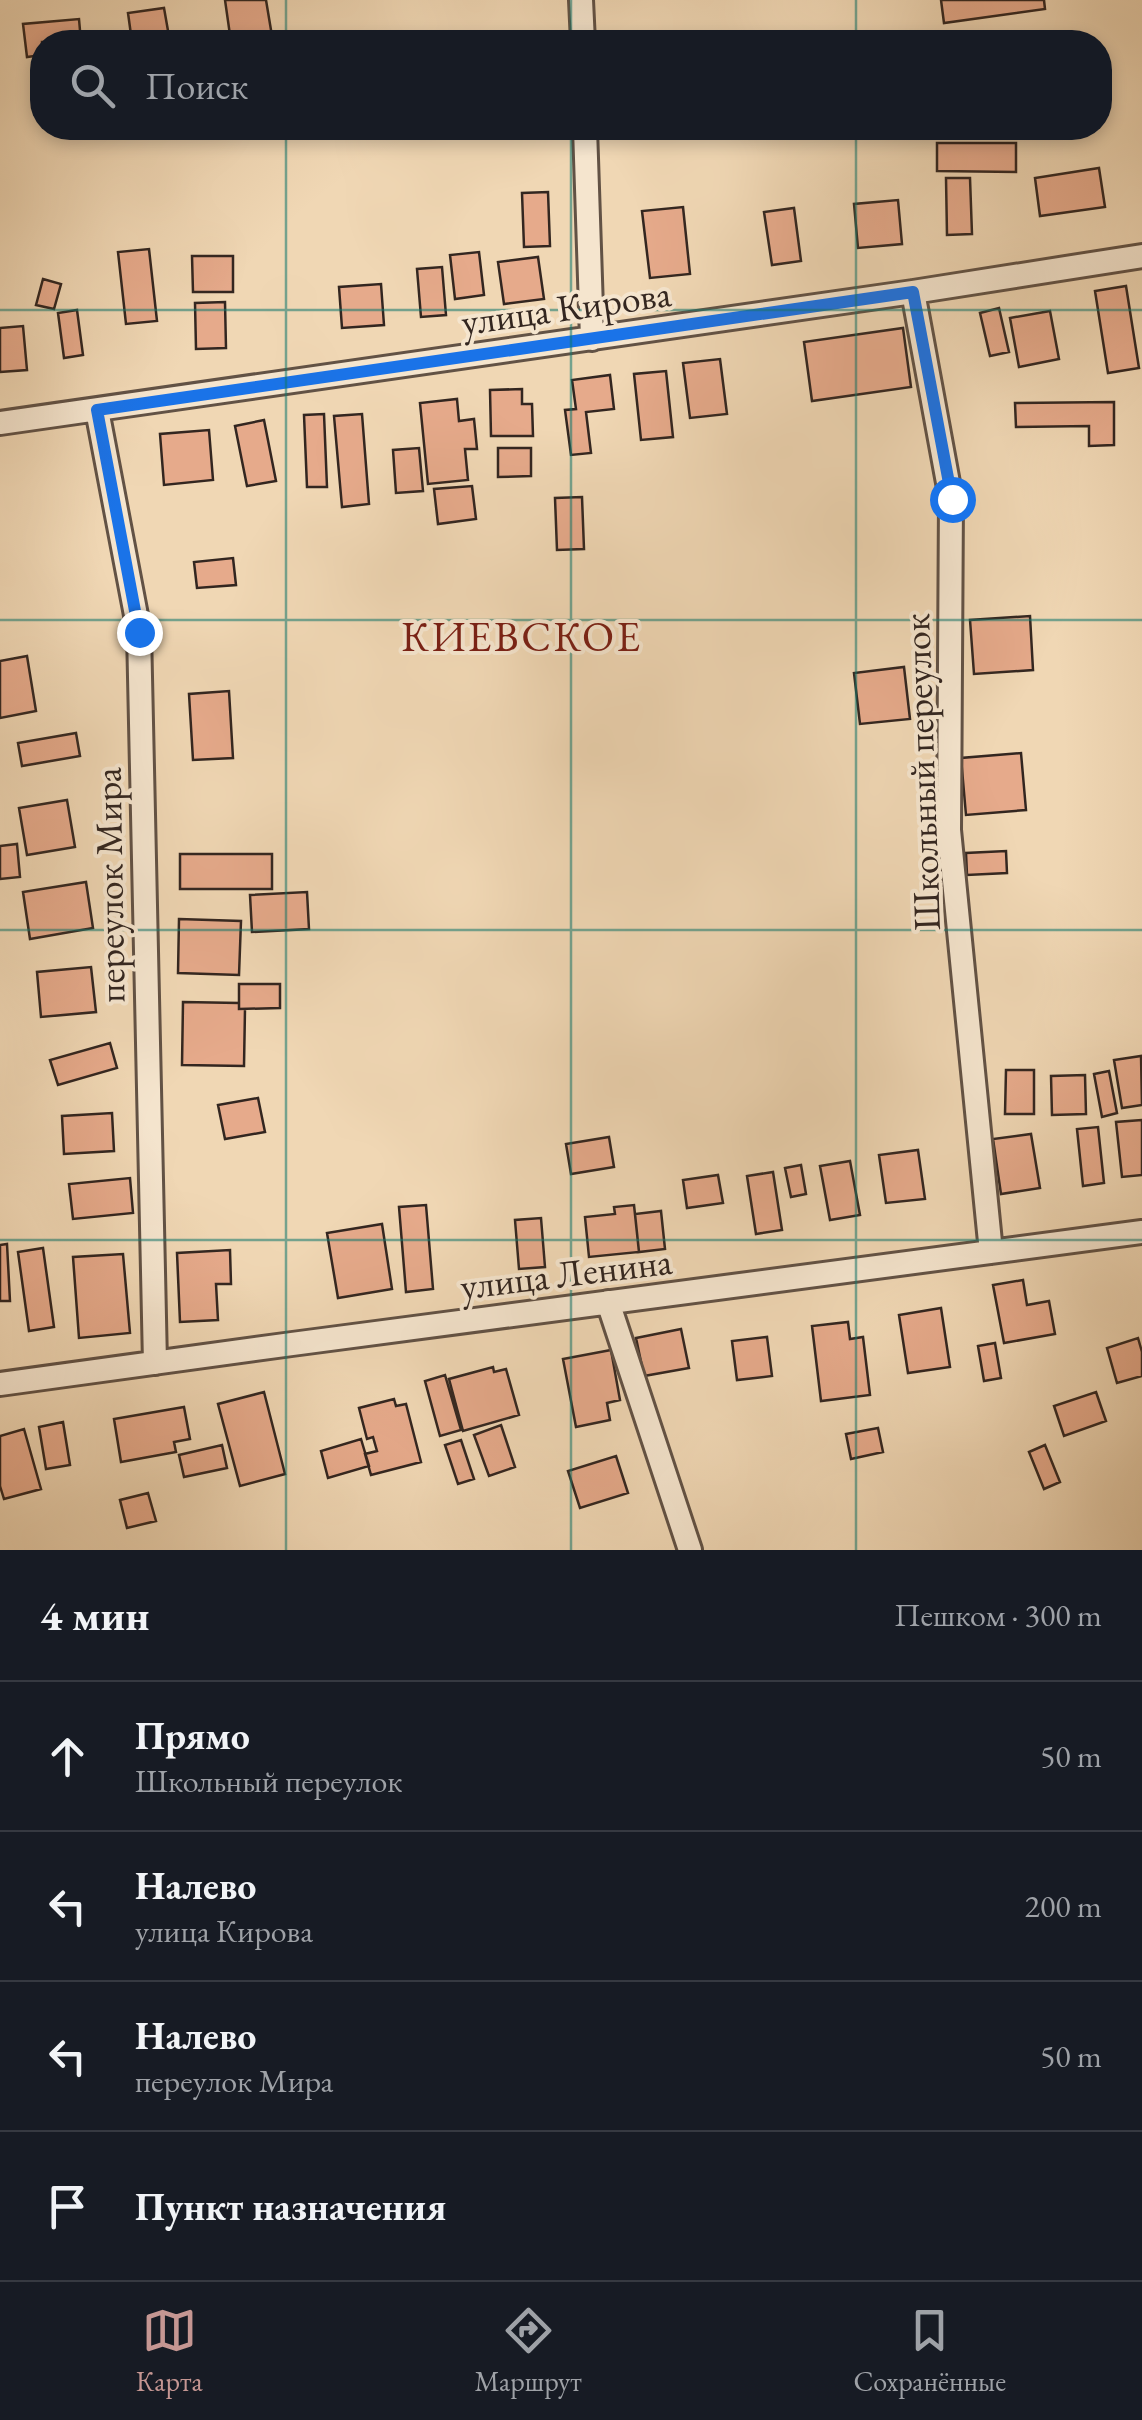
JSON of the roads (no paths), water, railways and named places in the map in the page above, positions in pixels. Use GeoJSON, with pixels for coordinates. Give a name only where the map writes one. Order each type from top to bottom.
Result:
{"type":"FeatureCollection","features":[{"type":"Feature","properties":{"kind":"street"},"geometry":{"type":"LineString","coordinates":[[581,0],[582,30]]}},
{"type":"Feature","properties":{"kind":"street"},"geometry":{"type":"LineString","coordinates":[[585,140],[592,339]]}},
{"type":"Feature","properties":{"kind":"street","name":"улица Кирова"},"geometry":{"type":"LineString","coordinates":[[0,423],[1142,256]]}},
{"type":"Feature","properties":{"kind":"street","name":"Школьный переулок"},"geometry":{"type":"LineString","coordinates":[[913,292],[952,499],[950,830],[990,1252]]}},
{"type":"Feature","properties":{"kind":"street","name":"переулок Мира"},"geometry":{"type":"LineString","coordinates":[[97,410],[139,632],[154,1363]]}},
{"type":"Feature","properties":{"kind":"street","name":"улица Ленина"},"geometry":{"type":"LineString","coordinates":[[0,1384],[1142,1232]]}},
{"type":"Feature","properties":{"kind":"street"},"geometry":{"type":"LineString","coordinates":[[608,1302],[690,1550]]}},
{"type":"Feature","properties":{"kind":"district","name":"КИЕВСКОЕ"},"geometry":{"type":"Point","coordinates":[522,636]}}]}
